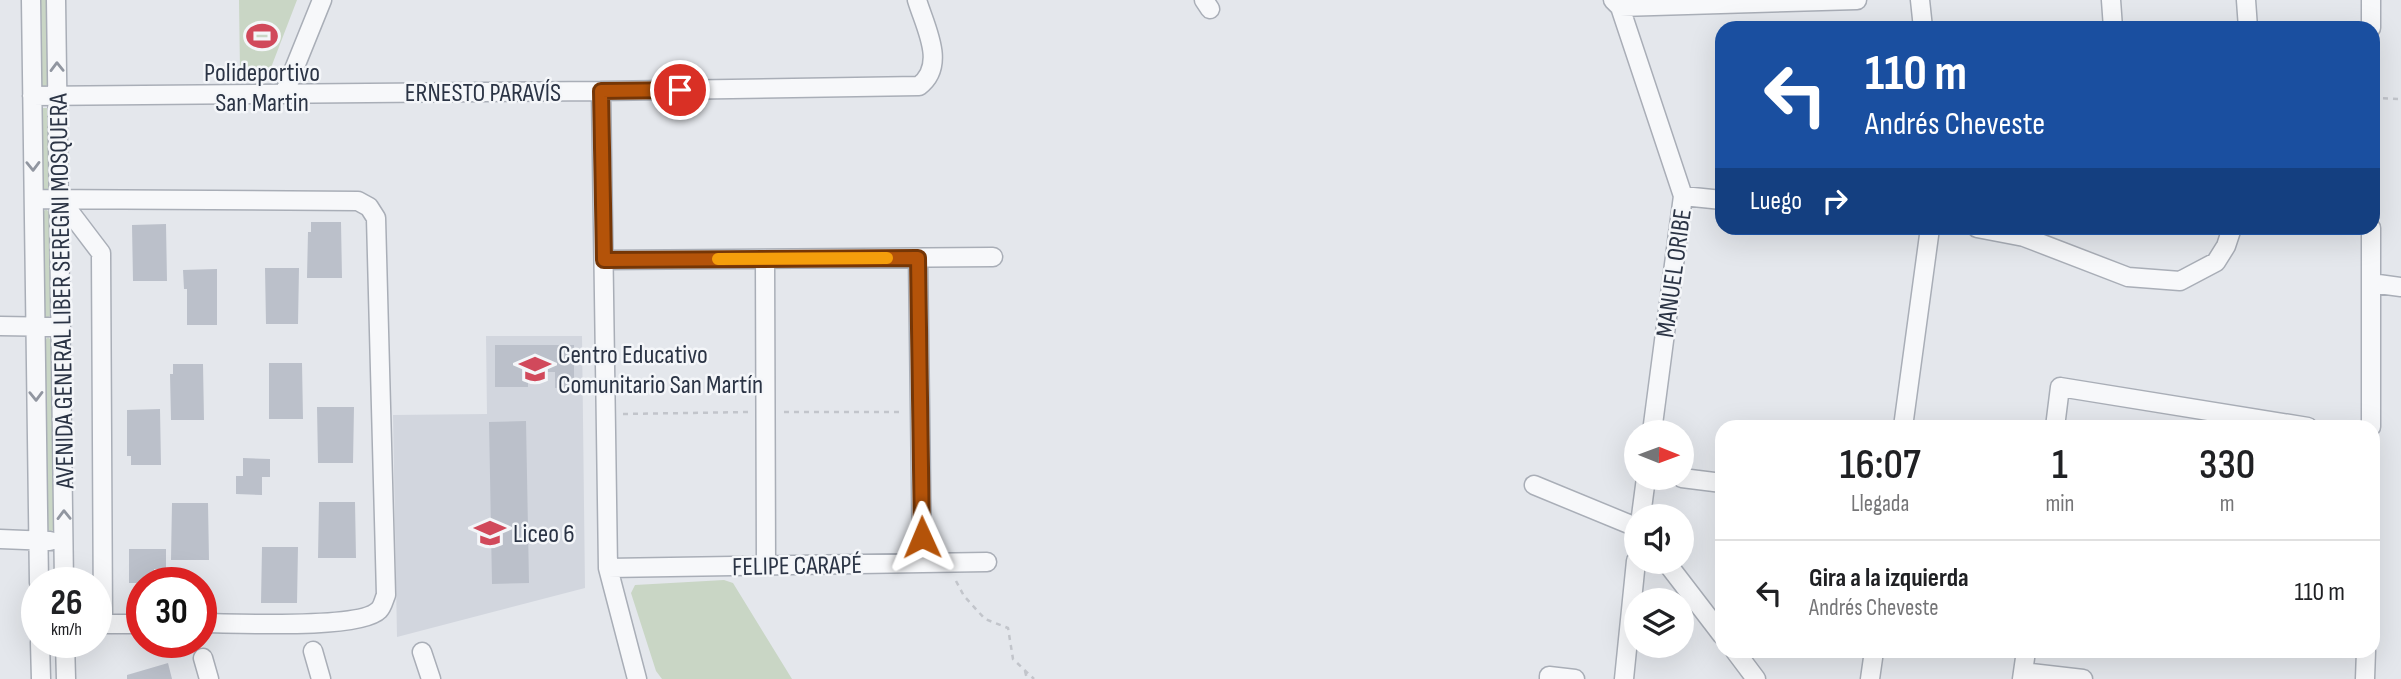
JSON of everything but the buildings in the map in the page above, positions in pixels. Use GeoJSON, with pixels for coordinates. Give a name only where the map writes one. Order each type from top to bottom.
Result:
{"type":"FeatureCollection","features":[{"type":"Feature","properties":{"kind":"street","name":"AVENIDA GENERAL LIBER SEREGNI MOSQUERA"},"geometry":{"type":"LineString","coordinates":[[31,0],[39,567]]}},
{"type":"Feature","properties":{"kind":"street","name":"AVENIDA GENERAL LIBER SEREGNI MOSQUERA"},"geometry":{"type":"LineString","coordinates":[[56,0],[64,567]]}},
{"type":"Feature","properties":{"kind":"street"},"geometry":{"type":"LineString","coordinates":[[284,93],[321,0]]}},
{"type":"Feature","properties":{"kind":"street","name":"ERNESTO PARAVÍS"},"geometry":{"type":"LineString","coordinates":[[32,96],[919,86],[929,76],[934,61],[917,0]]}},
{"type":"Feature","properties":{"kind":"street"},"geometry":{"type":"LineString","coordinates":[[1616,4],[1857,0]]}},
{"type":"Feature","properties":{"kind":"street"},"geometry":{"type":"LineString","coordinates":[[1920,0],[1922,21]]}},
{"type":"Feature","properties":{"kind":"street"},"geometry":{"type":"LineString","coordinates":[[2112,0],[2113,21]]}},
{"type":"Feature","properties":{"kind":"street"},"geometry":{"type":"LineString","coordinates":[[2246,0],[2248,21]]}},
{"type":"Feature","properties":{"kind":"street"},"geometry":{"type":"LineString","coordinates":[[2371,0],[2371,21]]}},
{"type":"Feature","properties":{"kind":"street","name":"MANUEL ORIBE"},"geometry":{"type":"LineString","coordinates":[[1616,4],[1684,196],[1654,420]]}},
{"type":"Feature","properties":{"kind":"street"},"geometry":{"type":"LineString","coordinates":[[601,91],[608,568],[637,679]]}},
{"type":"Feature","properties":{"kind":"street"},"geometry":{"type":"LineString","coordinates":[[1684,196],[1715,199]]}},
{"type":"Feature","properties":{"kind":"street"},"geometry":{"type":"LineString","coordinates":[[34,200],[358,201],[369,207],[376,218],[386,595],[380,609],[368,617],[332,623],[217,623]]}},
{"type":"Feature","properties":{"kind":"street"},"geometry":{"type":"LineString","coordinates":[[60,200],[101,253],[100,567]]}},
{"type":"Feature","properties":{"kind":"street"},"geometry":{"type":"LineString","coordinates":[[1904,420],[1929,235]]}},
{"type":"Feature","properties":{"kind":"street"},"geometry":{"type":"LineString","coordinates":[[2014,235],[2128,277],[2180,281],[2216,262],[2229,235]]}},
{"type":"Feature","properties":{"kind":"street"},"geometry":{"type":"LineString","coordinates":[[2371,235],[2371,420]]}},
{"type":"Feature","properties":{"kind":"street"},"geometry":{"type":"LineString","coordinates":[[604,260],[993,257]]}},
{"type":"Feature","properties":{"kind":"street"},"geometry":{"type":"LineString","coordinates":[[765,258],[766,566]]}},
{"type":"Feature","properties":{"kind":"street"},"geometry":{"type":"LineString","coordinates":[[918,258],[922,562]]}},
{"type":"Feature","properties":{"kind":"street"},"geometry":{"type":"LineString","coordinates":[[2371,283],[2401,287]]}},
{"type":"Feature","properties":{"kind":"street"},"geometry":{"type":"LineString","coordinates":[[0,326],[61,327]]}},
{"type":"Feature","properties":{"kind":"street"},"geometry":{"type":"LineString","coordinates":[[2056,420],[2060,387],[2265,420]]}},
{"type":"Feature","properties":{"kind":"street"},"geometry":{"type":"LineString","coordinates":[[1694,480],[1715,482]]}},
{"type":"Feature","properties":{"kind":"street"},"geometry":{"type":"LineString","coordinates":[[1534,485],[1624,522]]}},
{"type":"Feature","properties":{"kind":"street"},"geometry":{"type":"LineString","coordinates":[[0,539],[64,541]]}},
{"type":"Feature","properties":{"kind":"street","name":"FELIPE CARAPÉ"},"geometry":{"type":"LineString","coordinates":[[608,568],[987,562]]}},
{"type":"Feature","properties":{"kind":"street"},"geometry":{"type":"LineString","coordinates":[[1623,679],[1635,574]]}},
{"type":"Feature","properties":{"kind":"street"},"geometry":{"type":"LineString","coordinates":[[1675,574],[1715,626]]}},
{"type":"Feature","properties":{"kind":"street"},"geometry":{"type":"LineString","coordinates":[[313,651],[321,679]]}},
{"type":"Feature","properties":{"kind":"street"},"geometry":{"type":"LineString","coordinates":[[422,652],[430,679]]}},
{"type":"Feature","properties":{"kind":"street"},"geometry":{"type":"LineString","coordinates":[[40,658],[41,679]]}},
{"type":"Feature","properties":{"kind":"street"},"geometry":{"type":"LineString","coordinates":[[65,658],[66,679]]}},
{"type":"Feature","properties":{"kind":"street"},"geometry":{"type":"LineString","coordinates":[[203,658],[209,679]]}},
{"type":"Feature","properties":{"kind":"street"},"geometry":{"type":"LineString","coordinates":[[1740,658],[1756,679]]}},
{"type":"Feature","properties":{"kind":"street"},"geometry":{"type":"LineString","coordinates":[[1870,679],[1873,658]]}},
{"type":"Feature","properties":{"kind":"street"},"geometry":{"type":"LineString","coordinates":[[2025,658],[2022,676],[2083,679]]}},
{"type":"Feature","properties":{"kind":"street"},"geometry":{"type":"LineString","coordinates":[[2365,679],[2366,658]]}},
{"type":"Feature","properties":{"kind":"street"},"geometry":{"type":"LineString","coordinates":[[1549,679],[1549,676],[1575,679]]}},
{"type":"Feature","properties":{"kind":"path"},"geometry":{"type":"LineString","coordinates":[[2380,98],[2401,99]]}},
{"type":"Feature","properties":{"kind":"path"},"geometry":{"type":"LineString","coordinates":[[947,562],[964,596],[985,619],[1007,628],[1013,659],[1034,679]]}},
{"type":"Feature","properties":{"kind":"path"},"geometry":{"type":"LineString","coordinates":[[1026,671],[1027,679]]}},
{"type":"Feature","properties":{"kind":"shaded area","name":"Liceo 6"},"geometry":{"type":"Polygon","coordinates":[[[486,336],[582,336],[585,588],[397,637],[393,415],[487,414],[486,336]]]}},
{"type":"Feature","properties":{"kind":"green space"},"geometry":{"type":"Polygon","coordinates":[[[39,0],[47,0],[47,85],[44,87],[40,85],[39,0]]]}},
{"type":"Feature","properties":{"kind":"green space","name":"Polideportivo San Martin"},"geometry":{"type":"Polygon","coordinates":[[[239,0],[297,0],[267,78],[250,79],[240,71],[239,0]]]}},
{"type":"Feature","properties":{"kind":"green space"},"geometry":{"type":"Polygon","coordinates":[[[41,108],[48,108],[49,188],[45,191],[42,188],[41,108]]]}},
{"type":"Feature","properties":{"kind":"green space"},"geometry":{"type":"Polygon","coordinates":[[[46,209],[49,212],[51,315],[47,318],[44,316],[43,212],[46,209]]]}},
{"type":"Feature","properties":{"kind":"green space"},"geometry":{"type":"Polygon","coordinates":[[[48,337],[52,341],[54,529],[51,532],[47,529],[44,341],[48,337]]]}},
{"type":"Feature","properties":{"kind":"green space"},"geometry":{"type":"Polygon","coordinates":[[[724,580],[733,583],[792,679],[662,679],[656,671],[631,593],[635,585],[724,580]]]}},
{"type":"Feature","properties":{"kind":"slow traffic"},"geometry":{"type":"LineString","coordinates":[[718,259],[887,258]]}},
{"type":"Feature","properties":{"kind":"place","name":"Polideportivo San Martin"},"geometry":{"type":"Point","coordinates":[262,36]}},
{"type":"Feature","properties":{"kind":"place","name":"Centro Educativo Comunitario San Martín"},"geometry":{"type":"Point","coordinates":[535,369]}},
{"type":"Feature","properties":{"kind":"place","name":"Liceo 6"},"geometry":{"type":"Point","coordinates":[490,533]}},
{"type":"Feature","properties":{"kind":"route"},"geometry":{"type":"LineString","coordinates":[[680,90],[601,91],[604,260],[918,258],[922,537]]}}]}
